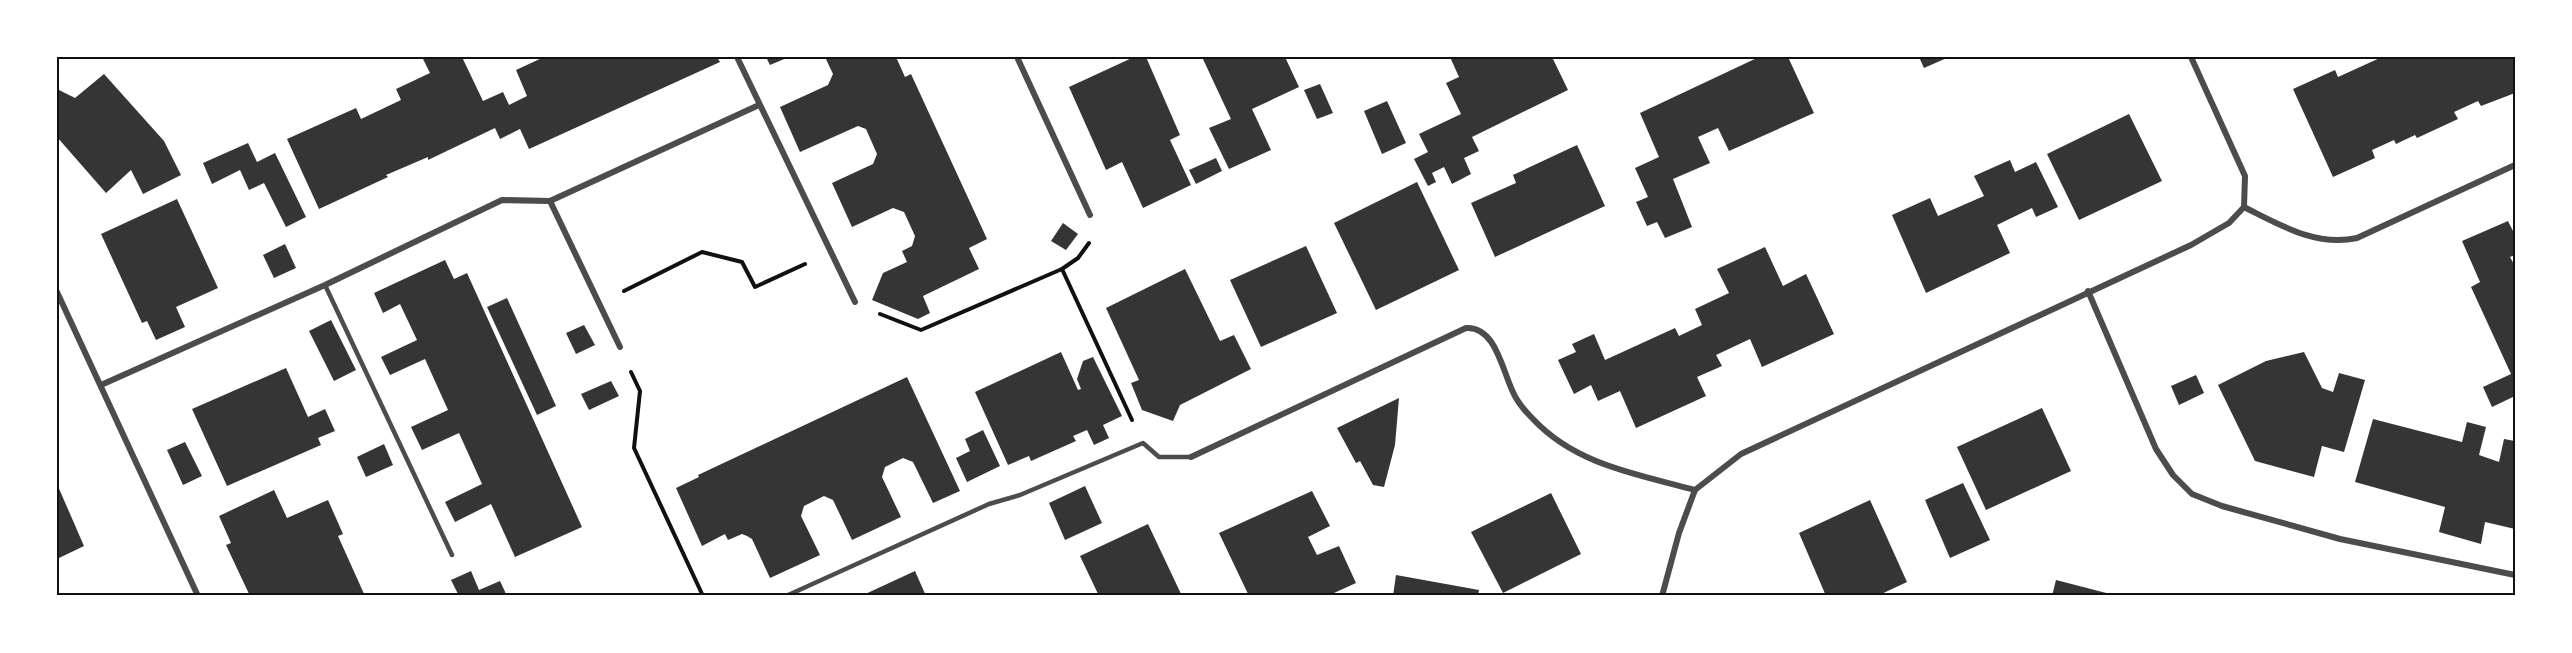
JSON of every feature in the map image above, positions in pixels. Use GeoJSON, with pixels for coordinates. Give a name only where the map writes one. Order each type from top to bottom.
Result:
{"type":"FeatureCollection","features":[{"type":"Feature","properties":{"kind":"street"},"geometry":{"type":"LineString","coordinates":[[737,57],[855,302]]}},
{"type":"Feature","properties":{"kind":"street"},"geometry":{"type":"LineString","coordinates":[[1017,57],[1090,215]]}},
{"type":"Feature","properties":{"kind":"street"},"geometry":{"type":"LineString","coordinates":[[1662,596],[1679,533],[1695,490],[1741,454],[2191,245],[2229,223],[2244,207],[2245,176],[2191,57]]}},
{"type":"Feature","properties":{"kind":"street"},"geometry":{"type":"LineString","coordinates":[[101,385],[325,285],[502,200],[550,201],[759,105]]}},
{"type":"Feature","properties":{"kind":"street"},"geometry":{"type":"LineString","coordinates":[[2244,207],[2284,227],[2338,242],[2358,238],[2515,165]]}},
{"type":"Feature","properties":{"kind":"street"},"geometry":{"type":"LineString","coordinates":[[550,201],[620,347]]}},
{"type":"Feature","properties":{"kind":"street"},"geometry":{"type":"LineString","coordinates":[[2088,291],[2156,449],[2173,475],[2192,494],[2222,506],[2340,539],[2515,575]]}},
{"type":"Feature","properties":{"kind":"street"},"geometry":{"type":"LineString","coordinates":[[57,292],[198,596]]}},
{"type":"Feature","properties":{"kind":"street"},"geometry":{"type":"LineString","coordinates":[[1191,457],[1399,358],[1466,328],[1474,327],[1484,333],[1492,344],[1516,398],[1533,419],[1568,450],[1590,460],[1695,490]]}},
{"type":"Feature","properties":{"kind":"lane"},"geometry":{"type":"LineString","coordinates":[[325,285],[452,555]]}},
{"type":"Feature","properties":{"kind":"lane"},"geometry":{"type":"LineString","coordinates":[[786,596],[989,504],[1020,495],[1143,442],[1159,457],[1191,457]]}},
{"type":"Feature","properties":{"kind":"path"},"geometry":{"type":"LineString","coordinates":[[898,322],[921,330],[1062,269],[1078,258],[1091,241],[1093,230],[1090,215]]}},
{"type":"Feature","properties":{"kind":"path"},"geometry":{"type":"LineString","coordinates":[[599,303],[702,252],[742,262],[755,287],[831,253]]}},
{"type":"Feature","properties":{"kind":"path"},"geometry":{"type":"LineString","coordinates":[[1062,269],[1143,442]]}},
{"type":"Feature","properties":{"kind":"path"},"geometry":{"type":"LineString","coordinates":[[620,347],[640,391],[634,448],[703,596]]}},
{"type":"Feature","properties":{"kind":"building"},"geometry":{"type":"Polygon","coordinates":[[[422,57],[462,57],[483,101],[503,92],[509,105],[527,96],[516,70],[544,57],[717,57],[720,62],[529,149],[520,129],[500,139],[495,128],[428,160],[428,157],[386,175],[388,177],[319,209],[287,139],[356,108],[361,119],[401,100],[396,89],[430,73],[422,57]]]}},
{"type":"Feature","properties":{"kind":"building"},"geometry":{"type":"Polygon","coordinates":[[[766,57],[789,57],[770,65],[766,57]]]}},
{"type":"Feature","properties":{"kind":"building"},"geometry":{"type":"Polygon","coordinates":[[[825,57],[896,57],[905,77],[911,74],[987,239],[969,248],[979,269],[923,296],[930,313],[918,319],[872,300],[883,273],[907,262],[902,251],[912,246],[915,236],[904,212],[893,208],[852,227],[832,183],[873,164],[877,154],[866,129],[858,126],[800,152],[780,107],[828,85],[833,74],[825,57]]]}},
{"type":"Feature","properties":{"kind":"building"},"geometry":{"type":"Polygon","coordinates":[[[1134,57],[1146,57],[1180,135],[1170,140],[1191,185],[1143,208],[1122,162],[1106,170],[1069,87],[1134,57]]]}},
{"type":"Feature","properties":{"kind":"building"},"geometry":{"type":"Polygon","coordinates":[[[1202,57],[1285,57],[1299,87],[1252,109],[1271,150],[1229,169],[1209,128],[1231,119],[1202,57]]]}},
{"type":"Feature","properties":{"kind":"building"},"geometry":{"type":"Polygon","coordinates":[[[1450,57],[1552,57],[1568,90],[1472,137],[1479,151],[1464,158],[1471,174],[1452,184],[1444,167],[1432,173],[1436,182],[1428,186],[1414,159],[1428,152],[1419,134],[1461,114],[1446,83],[1459,77],[1450,57]]]}},
{"type":"Feature","properties":{"kind":"building"},"geometry":{"type":"Polygon","coordinates":[[[1759,57],[1788,57],[1814,113],[1729,151],[1718,128],[1698,137],[1710,163],[1673,179],[1692,227],[1665,238],[1657,222],[1647,226],[1636,202],[1648,197],[1635,168],[1659,157],[1640,113],[1759,57]]]}},
{"type":"Feature","properties":{"kind":"building"},"geometry":{"type":"Polygon","coordinates":[[[1919,57],[1949,57],[1924,68],[1919,57]]]}},
{"type":"Feature","properties":{"kind":"building"},"geometry":{"type":"Polygon","coordinates":[[[2382,57],[2515,57],[2515,93],[2481,106],[2478,101],[2454,112],[2458,119],[2417,138],[2415,135],[2396,144],[2394,140],[2372,150],[2375,158],[2333,177],[2293,89],[2335,70],[2338,77],[2382,57]]]}},
{"type":"Feature","properties":{"kind":"building"},"geometry":{"type":"Polygon","coordinates":[[[104,74],[164,141],[181,175],[143,194],[131,170],[106,193],[57,137],[57,89],[75,98],[104,74]]]}},
{"type":"Feature","properties":{"kind":"building"},"geometry":{"type":"Polygon","coordinates":[[[1320,84],[1333,113],[1317,119],[1304,90],[1320,84]]]}},
{"type":"Feature","properties":{"kind":"building"},"geometry":{"type":"Polygon","coordinates":[[[1387,101],[1406,143],[1382,154],[1364,111],[1387,101]]]}},
{"type":"Feature","properties":{"kind":"building"},"geometry":{"type":"Polygon","coordinates":[[[2129,114],[2162,181],[2079,220],[2047,154],[2129,114]]]}},
{"type":"Feature","properties":{"kind":"building"},"geometry":{"type":"Polygon","coordinates":[[[248,143],[257,162],[275,153],[306,217],[286,227],[264,183],[249,190],[240,170],[212,184],[203,163],[248,143]]]}},
{"type":"Feature","properties":{"kind":"building"},"geometry":{"type":"Polygon","coordinates":[[[1577,145],[1605,206],[1495,257],[1471,203],[1516,183],[1513,175],[1577,145]]]}},
{"type":"Feature","properties":{"kind":"building"},"geometry":{"type":"Polygon","coordinates":[[[1216,158],[1222,171],[1196,184],[1189,170],[1216,158]]]}},
{"type":"Feature","properties":{"kind":"building"},"geometry":{"type":"Polygon","coordinates":[[[2010,160],[2015,172],[2036,162],[2058,207],[2036,217],[2032,208],[1997,225],[2010,253],[1926,293],[1892,215],[1930,198],[1938,216],[1984,196],[1974,176],[2010,160]]]}},
{"type":"Feature","properties":{"kind":"building"},"geometry":{"type":"Polygon","coordinates":[[[1417,182],[1459,270],[1376,310],[1334,223],[1417,182]]]}},
{"type":"Feature","properties":{"kind":"building"},"geometry":{"type":"Polygon","coordinates":[[[177,199],[218,288],[176,307],[185,327],[156,340],[147,321],[142,323],[101,234],[177,199]]]}},
{"type":"Feature","properties":{"kind":"building"},"geometry":{"type":"Polygon","coordinates":[[[2508,221],[2515,235],[2515,255],[2510,257],[2515,266],[2515,396],[2492,407],[2483,387],[2511,374],[2471,287],[2480,282],[2462,241],[2508,221]]]}},
{"type":"Feature","properties":{"kind":"building"},"geometry":{"type":"Polygon","coordinates":[[[1063,223],[1078,234],[1066,250],[1051,241],[1063,223]]]}},
{"type":"Feature","properties":{"kind":"building"},"geometry":{"type":"Polygon","coordinates":[[[285,244],[296,268],[274,278],[263,255],[285,244]]]}},
{"type":"Feature","properties":{"kind":"building"},"geometry":{"type":"Polygon","coordinates":[[[1306,246],[1337,313],[1261,347],[1230,280],[1306,246]]]}},
{"type":"Feature","properties":{"kind":"building"},"geometry":{"type":"Polygon","coordinates":[[[1765,247],[1783,286],[1806,274],[1834,334],[1762,367],[1750,339],[1716,355],[1722,366],[1697,377],[1706,396],[1636,428],[1620,391],[1598,401],[1591,385],[1574,394],[1558,360],[1576,352],[1572,344],[1594,334],[1605,360],[1675,328],[1679,336],[1702,325],[1695,309],[1729,293],[1717,269],[1765,247]]]}},
{"type":"Feature","properties":{"kind":"building"},"geometry":{"type":"Polygon","coordinates":[[[445,260],[454,279],[467,273],[582,527],[515,557],[491,504],[455,522],[445,502],[482,484],[459,433],[422,450],[411,427],[448,410],[425,359],[390,375],[381,357],[417,340],[400,304],[383,313],[374,293],[445,260]]]}},
{"type":"Feature","properties":{"kind":"building"},"geometry":{"type":"Polygon","coordinates":[[[1185,269],[1220,341],[1234,335],[1251,369],[1180,405],[1173,421],[1142,410],[1131,383],[1139,380],[1106,308],[1185,269]]]}},
{"type":"Feature","properties":{"kind":"building"},"geometry":{"type":"Polygon","coordinates":[[[507,298],[556,406],[537,415],[487,307],[507,298]]]}},
{"type":"Feature","properties":{"kind":"building"},"geometry":{"type":"Polygon","coordinates":[[[331,320],[356,370],[334,381],[309,331],[331,320]]]}},
{"type":"Feature","properties":{"kind":"building"},"geometry":{"type":"Polygon","coordinates":[[[584,325],[595,345],[576,354],[566,333],[584,325]]]}},
{"type":"Feature","properties":{"kind":"building"},"geometry":{"type":"Polygon","coordinates":[[[1061,352],[1078,390],[1081,389],[1077,379],[1083,361],[1093,357],[1122,416],[1103,425],[1109,438],[1094,445],[1087,430],[1073,436],[1076,441],[1031,461],[1029,456],[1008,465],[975,392],[1061,352]]]}},
{"type":"Feature","properties":{"kind":"building"},"geometry":{"type":"Polygon","coordinates":[[[2304,352],[2322,388],[2333,392],[2339,373],[2365,380],[2344,452],[2322,446],[2314,477],[2255,461],[2218,385],[2266,361],[2304,352]]]}},
{"type":"Feature","properties":{"kind":"building"},"geometry":{"type":"Polygon","coordinates":[[[286,368],[308,417],[325,409],[335,431],[318,438],[321,445],[227,486],[192,409],[286,368]]]}},
{"type":"Feature","properties":{"kind":"building"},"geometry":{"type":"Polygon","coordinates":[[[2196,375],[2204,393],[2179,405],[2171,386],[2196,375]]]}},
{"type":"Feature","properties":{"kind":"building"},"geometry":{"type":"Polygon","coordinates":[[[907,377],[960,491],[933,503],[913,462],[903,458],[885,467],[882,477],[901,517],[852,540],[833,500],[824,496],[804,506],[801,516],[820,555],[770,578],[752,539],[747,536],[742,534],[728,540],[725,534],[702,546],[676,488],[699,477],[698,475],[907,377]]]}},
{"type":"Feature","properties":{"kind":"building"},"geometry":{"type":"Polygon","coordinates":[[[611,381],[619,396],[589,410],[581,394],[611,381]]]}},
{"type":"Feature","properties":{"kind":"building"},"geometry":{"type":"Polygon","coordinates":[[[1399,398],[1395,445],[1384,487],[1373,485],[1360,461],[1356,463],[1337,428],[1399,398]]]}},
{"type":"Feature","properties":{"kind":"building"},"geometry":{"type":"Polygon","coordinates":[[[2042,408],[2071,471],[1986,510],[1957,447],[2042,408]]]}},
{"type":"Feature","properties":{"kind":"building"},"geometry":{"type":"Polygon","coordinates":[[[2373,419],[2462,442],[2467,422],[2486,427],[2479,455],[2499,462],[2504,439],[2515,441],[2515,529],[2485,522],[2481,544],[2439,532],[2445,507],[2355,482],[2373,419]]]}},
{"type":"Feature","properties":{"kind":"building"},"geometry":{"type":"Polygon","coordinates":[[[983,430],[1000,466],[967,482],[956,458],[970,451],[965,439],[983,430]]]}},
{"type":"Feature","properties":{"kind":"building"},"geometry":{"type":"Polygon","coordinates":[[[185,442],[202,476],[183,485],[167,450],[185,442]]]}},
{"type":"Feature","properties":{"kind":"building"},"geometry":{"type":"Polygon","coordinates":[[[384,444],[393,465],[366,477],[357,457],[384,444]]]}},
{"type":"Feature","properties":{"kind":"building"},"geometry":{"type":"Polygon","coordinates":[[[1963,483],[1990,540],[1950,558],[1925,500],[1963,483]]]}},
{"type":"Feature","properties":{"kind":"building"},"geometry":{"type":"Polygon","coordinates":[[[57,484],[84,546],[57,559],[57,484]]]}},
{"type":"Feature","properties":{"kind":"building"},"geometry":{"type":"Polygon","coordinates":[[[1085,486],[1102,523],[1065,540],[1049,503],[1085,486]]]}},
{"type":"Feature","properties":{"kind":"building"},"geometry":{"type":"Polygon","coordinates":[[[274,490],[287,518],[328,500],[343,534],[338,536],[365,596],[250,596],[226,545],[231,543],[219,516],[274,490]]]}},
{"type":"Feature","properties":{"kind":"building"},"geometry":{"type":"Polygon","coordinates":[[[1312,491],[1330,526],[1308,537],[1317,555],[1339,546],[1356,583],[1332,596],[1249,596],[1219,533],[1312,491]]]}},
{"type":"Feature","properties":{"kind":"building"},"geometry":{"type":"Polygon","coordinates":[[[1551,493],[1581,554],[1503,593],[1471,532],[1551,493]]]}},
{"type":"Feature","properties":{"kind":"building"},"geometry":{"type":"Polygon","coordinates":[[[1870,500],[1907,582],[1877,596],[1826,596],[1799,533],[1870,500]]]}},
{"type":"Feature","properties":{"kind":"building"},"geometry":{"type":"Polygon","coordinates":[[[1148,524],[1182,596],[1099,596],[1080,556],[1148,524]]]}},
{"type":"Feature","properties":{"kind":"building"},"geometry":{"type":"Polygon","coordinates":[[[471,571],[479,590],[500,581],[507,596],[459,596],[451,580],[471,571]]]}},
{"type":"Feature","properties":{"kind":"building"},"geometry":{"type":"Polygon","coordinates":[[[915,571],[926,596],[861,596],[915,571]]]}},
{"type":"Feature","properties":{"kind":"building"},"geometry":{"type":"Polygon","coordinates":[[[1396,575],[1479,590],[1478,596],[1393,596],[1396,575]]]}},
{"type":"Feature","properties":{"kind":"building"},"geometry":{"type":"Polygon","coordinates":[[[2056,580],[2114,595],[2114,596],[2052,596],[2056,580]]]}}]}
